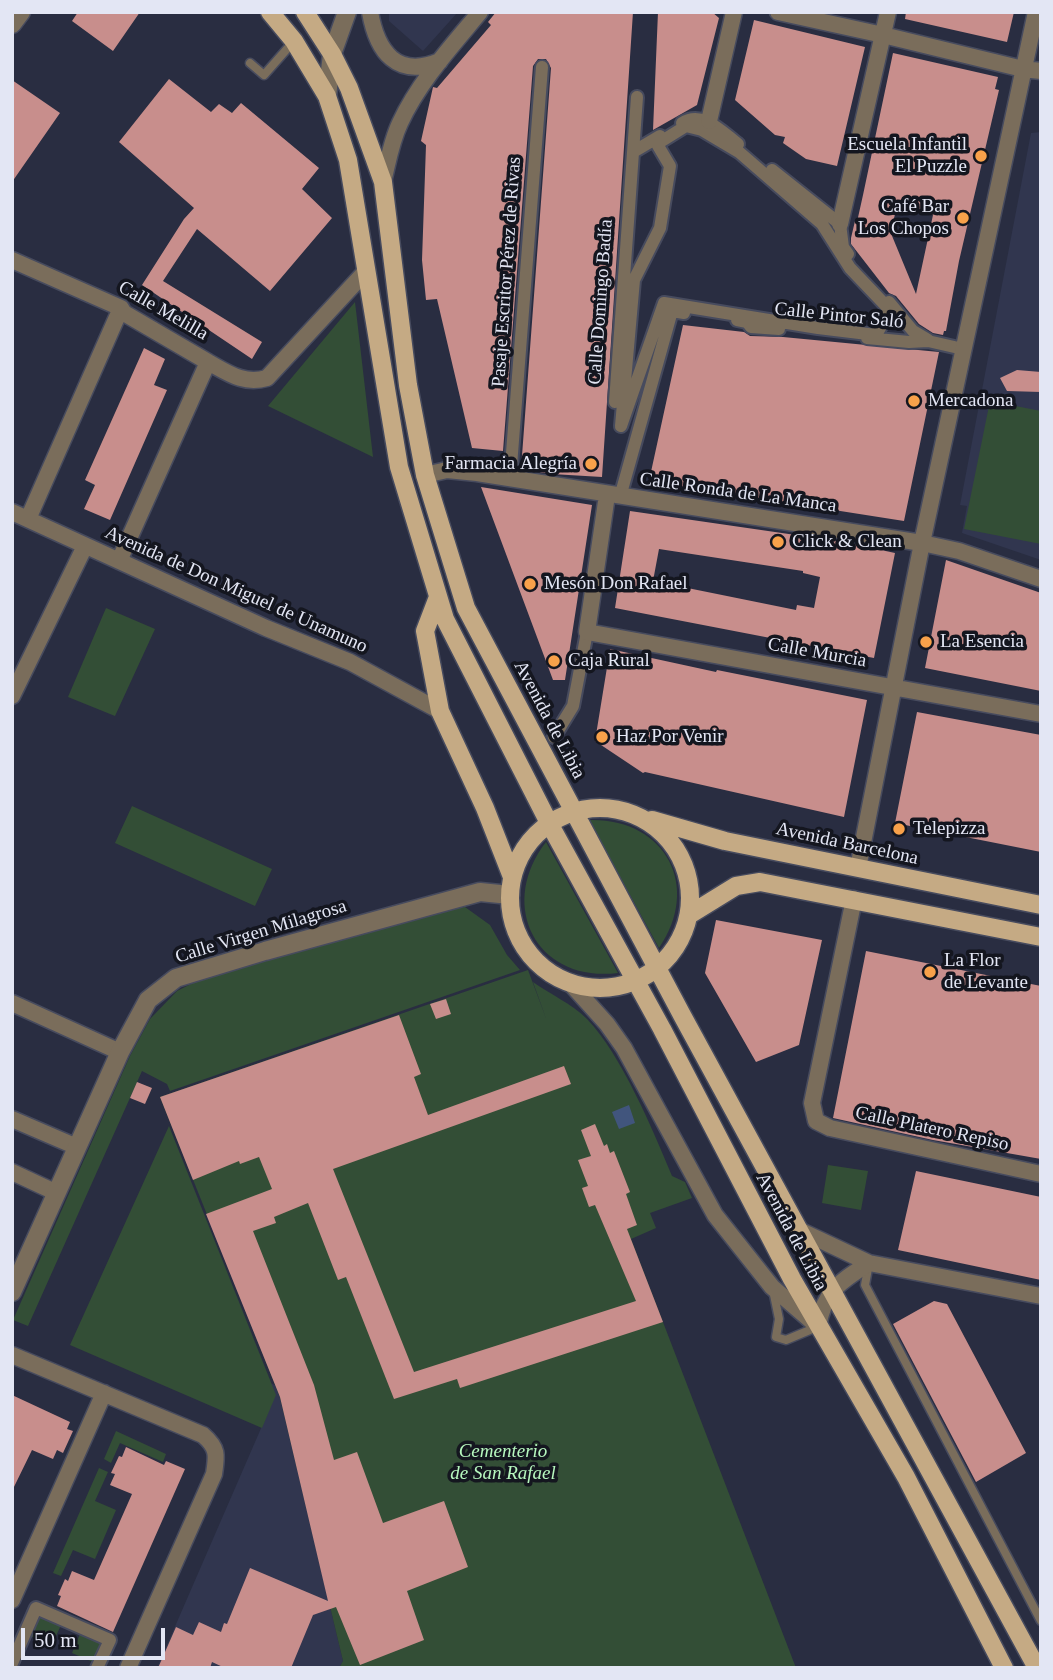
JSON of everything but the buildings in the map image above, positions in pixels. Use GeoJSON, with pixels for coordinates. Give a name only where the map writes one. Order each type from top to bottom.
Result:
{"type":"FeatureCollection","features":[{"type":"Feature","properties":{"kind":"main road","name":"Avenida de Libia"},"geometry":{"type":"LineString","coordinates":[[270,12],[294,41],[327,96],[348,160],[399,467],[445,619],[549,823],[636,981],[818,1326],[906,1477],[1004,1668]]}},
{"type":"Feature","properties":{"kind":"main road","name":"Avenida de Libia"},"geometry":{"type":"LineString","coordinates":[[305,12],[332,54],[349,88],[383,181],[408,385],[425,475],[466,608],[1037,1668]]}},
{"type":"Feature","properties":{"kind":"main road"},"geometry":{"type":"LineString","coordinates":[[438,597],[425,631],[440,711],[485,808],[512,877]]}},
{"type":"Feature","properties":{"kind":"main road","name":"Avenida Barcelona"},"geometry":{"type":"LineString","coordinates":[[573,811],[597,807],[622,809],[725,841],[1041,905]]}},
{"type":"Feature","properties":{"kind":"main road"},"geometry":{"type":"LineString","coordinates":[[573,811],[549,823],[533,838],[520,856],[512,877],[512,918],[520,939],[533,958],[550,973],[570,983],[603,988],[636,981],[658,968],[683,934],[689,915],[691,892],[687,870],[678,850],[663,832],[646,818]]}},
{"type":"Feature","properties":{"kind":"main road"},"geometry":{"type":"LineString","coordinates":[[689,915],[736,886],[760,882],[1041,937]]}},
{"type":"Feature","properties":{"kind":"street"},"geometry":{"type":"LineString","coordinates":[[327,96],[332,54],[347,12]]}},
{"type":"Feature","properties":{"kind":"street"},"geometry":{"type":"LineString","coordinates":[[370,12],[381,46],[396,62],[414,68],[440,61]]}},
{"type":"Feature","properties":{"kind":"street"},"geometry":{"type":"LineString","coordinates":[[383,181],[391,145],[413,99],[480,12]]}},
{"type":"Feature","properties":{"kind":"street"},"geometry":{"type":"LineString","coordinates":[[709,121],[734,12]]}},
{"type":"Feature","properties":{"kind":"street"},"geometry":{"type":"LineString","coordinates":[[778,12],[1041,71]]}},
{"type":"Feature","properties":{"kind":"street"},"geometry":{"type":"LineString","coordinates":[[888,12],[840,224],[843,247],[913,331],[928,341]]}},
{"type":"Feature","properties":{"kind":"street"},"geometry":{"type":"LineString","coordinates":[[858,868],[922,543],[1036,12]]}},
{"type":"Feature","properties":{"kind":"street","name":"Pasaje Escritor Pérez de Rivas"},"geometry":{"type":"LineString","coordinates":[[510,479],[542,67]]}},
{"type":"Feature","properties":{"kind":"street","name":"Calle Domingo Badía"},"geometry":{"type":"LineString","coordinates":[[634,447],[613,424],[637,97]]}},
{"type":"Feature","properties":{"kind":"street"},"geometry":{"type":"LineString","coordinates":[[633,152],[687,120],[709,121],[840,224]]}},
{"type":"Feature","properties":{"kind":"street"},"geometry":{"type":"LineString","coordinates":[[686,126],[702,130],[739,152],[822,224],[850,268],[890,310],[876,335],[664,303],[621,426],[634,280],[660,228],[670,166],[657,144],[686,126]]}},
{"type":"Feature","properties":{"kind":"street","name":"Calle Melilla"},"geometry":{"type":"LineString","coordinates":[[12,260],[121,308],[124,313],[208,362],[119,561]]}},
{"type":"Feature","properties":{"kind":"street"},"geometry":{"type":"LineString","coordinates":[[208,362],[240,379],[254,382],[267,378],[367,270]]}},
{"type":"Feature","properties":{"kind":"street"},"geometry":{"type":"LineString","coordinates":[[28,519],[121,308]]}},
{"type":"Feature","properties":{"kind":"street","name":"Calle Pintor Saló"},"geometry":{"type":"LineString","coordinates":[[634,447],[672,311],[747,322],[751,327],[909,342],[928,341],[963,349]]}},
{"type":"Feature","properties":{"kind":"street"},"geometry":{"type":"LineString","coordinates":[[554,737],[573,706],[613,496],[634,447]]}},
{"type":"Feature","properties":{"kind":"street","name":"Calle Ronda de La Manca"},"geometry":{"type":"LineString","coordinates":[[425,475],[447,470],[922,543],[958,551],[1041,579]]}},
{"type":"Feature","properties":{"kind":"street","name":"Avenida de Don Miguel de Unamuno"},"geometry":{"type":"LineString","coordinates":[[12,512],[266,628],[350,662],[440,711]]}},
{"type":"Feature","properties":{"kind":"street"},"geometry":{"type":"LineString","coordinates":[[12,696],[85,546]]}},
{"type":"Feature","properties":{"kind":"street","name":"Calle Murcia"},"geometry":{"type":"LineString","coordinates":[[587,632],[1041,714]]}},
{"type":"Feature","properties":{"kind":"street","name":"Calle Virgen Milagrosa"},"geometry":{"type":"LineString","coordinates":[[12,1292],[120,1052],[148,1000],[176,978],[264,951],[480,892],[510,895]]}},
{"type":"Feature","properties":{"kind":"street","name":"Calle Platero Repiso"},"geometry":{"type":"LineString","coordinates":[[854,899],[812,1104],[816,1121],[830,1128],[1041,1174]]}},
{"type":"Feature","properties":{"kind":"street","name":"Avenida de Libia"},"geometry":{"type":"LineString","coordinates":[[570,983],[594,1008],[624,1048],[715,1215],[772,1287],[818,1326],[822,1306],[832,1289]]}},
{"type":"Feature","properties":{"kind":"street"},"geometry":{"type":"LineString","coordinates":[[12,1003],[120,1052]]}},
{"type":"Feature","properties":{"kind":"street"},"geometry":{"type":"LineString","coordinates":[[12,1119],[77,1147]]}},
{"type":"Feature","properties":{"kind":"street"},"geometry":{"type":"LineString","coordinates":[[12,1172],[57,1192]]}},
{"type":"Feature","properties":{"kind":"street"},"geometry":{"type":"LineString","coordinates":[[801,1231],[869,1263],[1041,1296]]}},
{"type":"Feature","properties":{"kind":"street"},"geometry":{"type":"LineString","coordinates":[[832,1289],[869,1263]]}},
{"type":"Feature","properties":{"kind":"street"},"geometry":{"type":"LineString","coordinates":[[12,1355],[203,1435],[213,1443],[217,1457],[214,1474],[128,1668]]}},
{"type":"Feature","properties":{"kind":"street"},"geometry":{"type":"LineString","coordinates":[[12,1600],[104,1393]]}},
{"type":"Feature","properties":{"kind":"street"},"geometry":{"type":"LineString","coordinates":[[12,1662],[36,1608],[110,1640],[97,1668]]}},
{"type":"Feature","properties":{"kind":"lane"},"geometry":{"type":"LineString","coordinates":[[250,63],[264,75],[294,41]]}},
{"type":"Feature","properties":{"kind":"lane"},"geometry":{"type":"LineString","coordinates":[[869,1263],[865,1285],[1041,1621]]}},
{"type":"Feature","properties":{"kind":"lane"},"geometry":{"type":"LineString","coordinates":[[772,1287],[779,1319],[776,1337],[786,1340],[818,1326]]}},
{"type":"Feature","properties":{"kind":"shaded area"},"geometry":{"type":"Polygon","coordinates":[[[389,12],[458,12],[423,51],[389,21],[389,12]]]}},
{"type":"Feature","properties":{"kind":"shaded area"},"geometry":{"type":"Polygon","coordinates":[[[1041,132],[1041,560],[962,533],[967,506],[960,505],[1031,133],[1041,132]]]}},
{"type":"Feature","properties":{"kind":"shaded area"},"geometry":{"type":"Polygon","coordinates":[[[629,1105],[635,1123],[619,1129],[612,1112],[629,1105]]]}},
{"type":"Feature","properties":{"kind":"shaded area"},"geometry":{"type":"Polygon","coordinates":[[[260,1379],[275,1385],[280,1397],[343,1661],[339,1668],[157,1668],[272,1403],[260,1379]]]}},
{"type":"Feature","properties":{"kind":"green space"},"geometry":{"type":"Polygon","coordinates":[[[355,302],[373,457],[268,406],[355,302]]]}},
{"type":"Feature","properties":{"kind":"green space"},"geometry":{"type":"Polygon","coordinates":[[[990,401],[1041,411],[1041,544],[964,529],[990,401]]]}},
{"type":"Feature","properties":{"kind":"green space"},"geometry":{"type":"Polygon","coordinates":[[[106,608],[155,629],[115,716],[68,697],[106,608]]]}},
{"type":"Feature","properties":{"kind":"green space"},"geometry":{"type":"Polygon","coordinates":[[[132,806],[272,869],[255,906],[115,843],[132,806]]]}},
{"type":"Feature","properties":{"kind":"green space"},"geometry":{"type":"Polygon","coordinates":[[[589,820],[616,822],[638,830],[656,843],[669,860],[676,880],[677,902],[671,925],[659,948],[589,820]]]}},
{"type":"Feature","properties":{"kind":"green space"},"geometry":{"type":"Polygon","coordinates":[[[546,842],[618,973],[589,973],[565,966],[546,953],[533,935],[526,914],[525,890],[532,866],[546,842]]]}},
{"type":"Feature","properties":{"kind":"green space"},"geometry":{"type":"Polygon","coordinates":[[[465,907],[490,925],[507,955],[520,970],[170,1091],[167,1084],[142,1071],[28,1326],[13,1320],[130,1056],[150,1019],[177,991],[213,973],[431,912],[465,907]]]}},
{"type":"Feature","properties":{"kind":"green space","name":"Cementerio de San Rafael"},"geometry":{"type":"Polygon","coordinates":[[[528,970],[547,1021],[533,982],[581,1014],[600,1034],[635,1093],[672,1176],[685,1182],[692,1198],[650,1213],[656,1228],[631,1239],[796,1668],[339,1668],[343,1661],[280,1397],[160,1097],[528,970]]]}},
{"type":"Feature","properties":{"kind":"green space"},"geometry":{"type":"Polygon","coordinates":[[[169,1126],[276,1395],[262,1428],[70,1345],[169,1126]]]}},
{"type":"Feature","properties":{"kind":"green space"},"geometry":{"type":"Polygon","coordinates":[[[828,1165],[868,1171],[861,1210],[822,1203],[828,1165]]]}},
{"type":"Feature","properties":{"kind":"green space"},"geometry":{"type":"Polygon","coordinates":[[[116,1431],[166,1454],[163,1462],[120,1443],[111,1463],[104,1459],[116,1431]]]}},
{"type":"Feature","properties":{"kind":"green space"},"geometry":{"type":"Polygon","coordinates":[[[99,1468],[108,1472],[95,1501],[116,1510],[95,1559],[73,1550],[61,1576],[53,1573],[99,1468]]]}},
{"type":"Feature","properties":{"kind":"green space"},"geometry":{"type":"Polygon","coordinates":[[[39,1615],[61,1625],[52,1645],[30,1636],[39,1615]]]}},
{"type":"Feature","properties":{"kind":"green space"},"geometry":{"type":"Polygon","coordinates":[[[80,1634],[101,1643],[93,1662],[72,1653],[80,1634]]]}},
{"type":"Feature","properties":{"kind":"place","name":"Escuela Infantil El Puzzle"},"geometry":{"type":"Point","coordinates":[981,156]}},
{"type":"Feature","properties":{"kind":"place","name":"Café Bar Los Chopos"},"geometry":{"type":"Point","coordinates":[963,218]}},
{"type":"Feature","properties":{"kind":"place","name":"Mercadona"},"geometry":{"type":"Point","coordinates":[914,401]}},
{"type":"Feature","properties":{"kind":"place","name":"Farmacia Alegría"},"geometry":{"type":"Point","coordinates":[591,464]}},
{"type":"Feature","properties":{"kind":"place","name":"Click & Clean"},"geometry":{"type":"Point","coordinates":[778,542]}},
{"type":"Feature","properties":{"kind":"place","name":"Mesón Don Rafael"},"geometry":{"type":"Point","coordinates":[530,584]}},
{"type":"Feature","properties":{"kind":"place","name":"La Esencia"},"geometry":{"type":"Point","coordinates":[926,642]}},
{"type":"Feature","properties":{"kind":"place","name":"Caja Rural"},"geometry":{"type":"Point","coordinates":[554,661]}},
{"type":"Feature","properties":{"kind":"place","name":"Haz Por Venir"},"geometry":{"type":"Point","coordinates":[602,737]}},
{"type":"Feature","properties":{"kind":"place","name":"Telepizza"},"geometry":{"type":"Point","coordinates":[899,829]}},
{"type":"Feature","properties":{"kind":"place","name":"La Flor de Levante"},"geometry":{"type":"Point","coordinates":[930,972]}}]}
